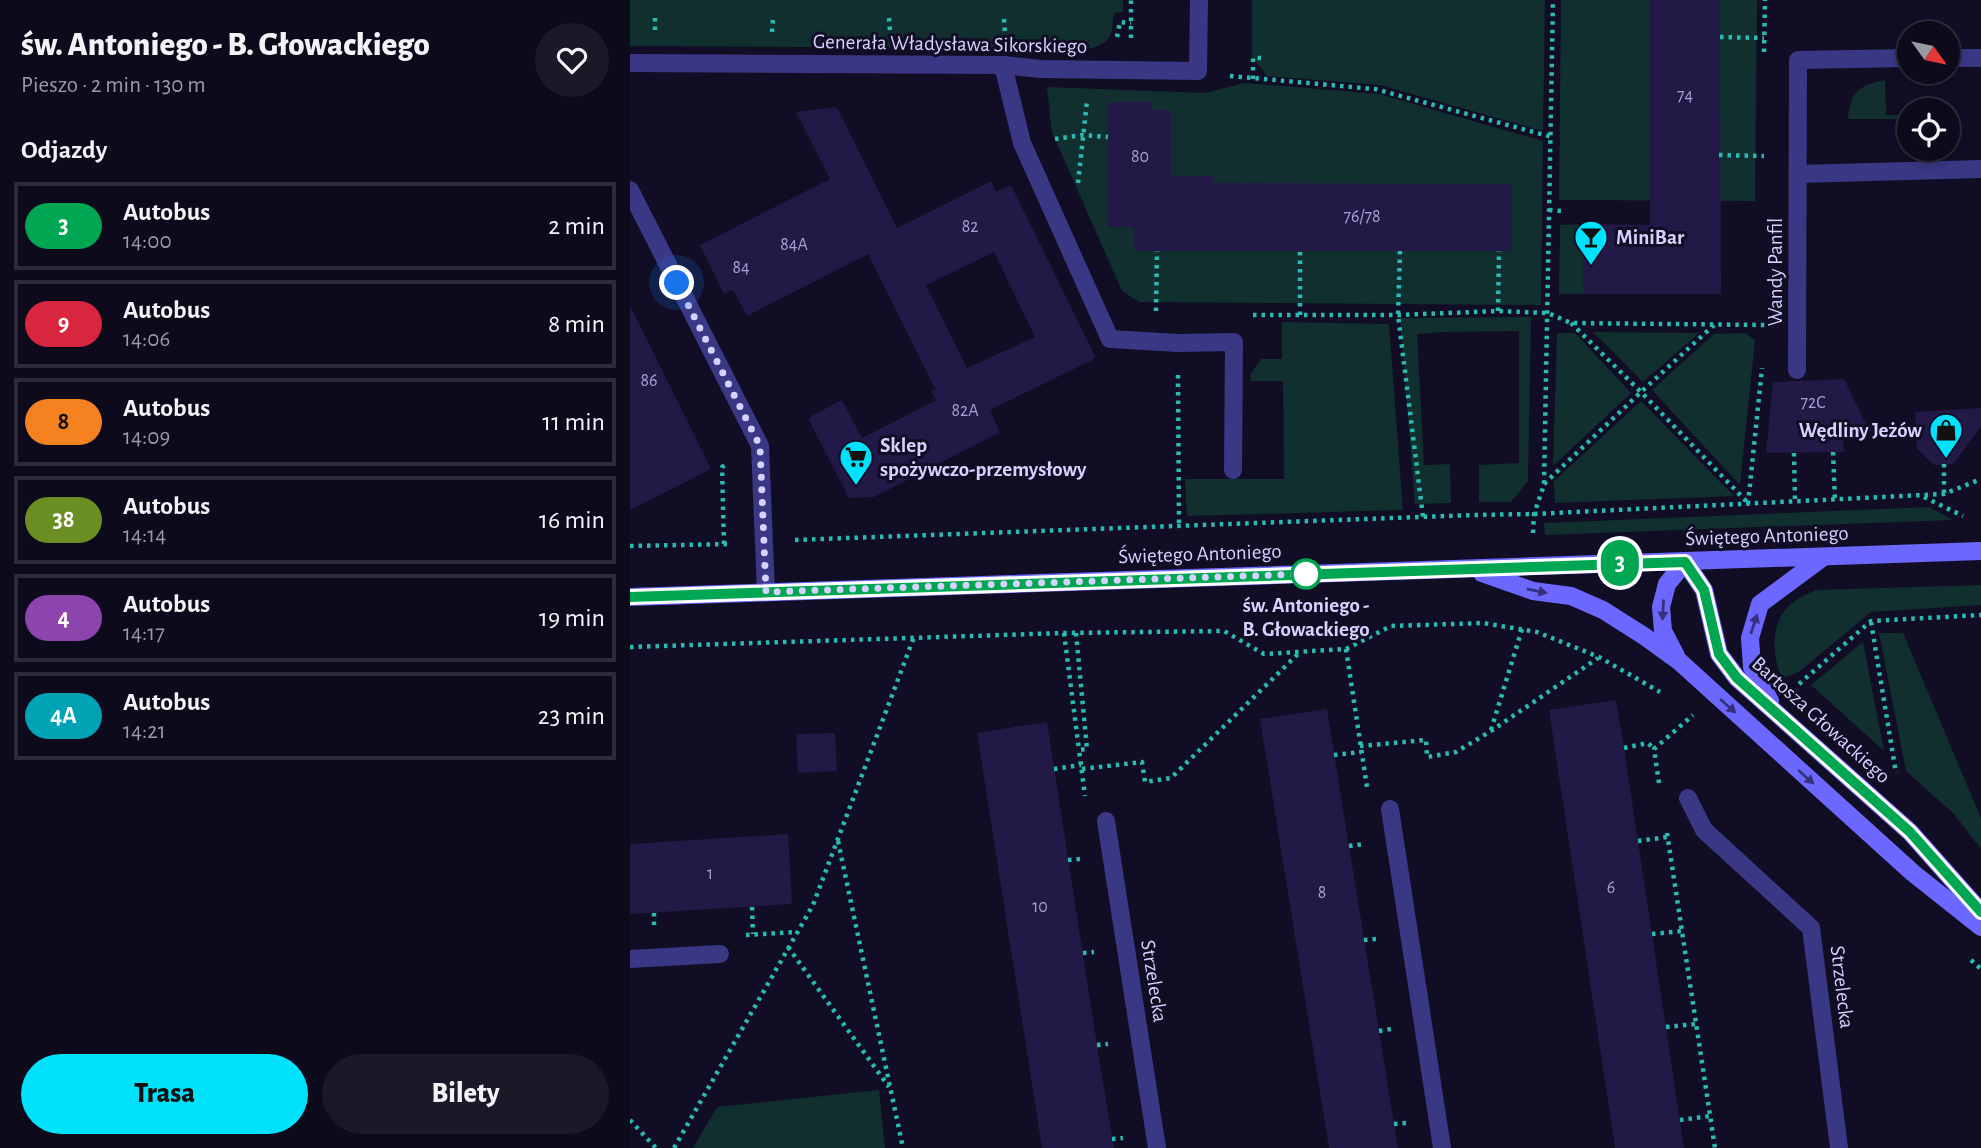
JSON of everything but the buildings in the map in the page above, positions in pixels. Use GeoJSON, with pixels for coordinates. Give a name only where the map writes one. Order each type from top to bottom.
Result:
{"type":"FeatureCollection","features":[{"type":"Feature","properties":{"kind":"street"},"geometry":{"type":"LineString","coordinates":[[1198,71],[1199,0]]}},
{"type":"Feature","properties":{"kind":"street","name":"Wandy Panfil"},"geometry":{"type":"LineString","coordinates":[[1797,370],[1798,60],[1897,58]]}},
{"type":"Feature","properties":{"kind":"street"},"geometry":{"type":"LineString","coordinates":[[1960,58],[1981,58]]}},
{"type":"Feature","properties":{"kind":"street","name":"Generała Władysława Sikorskiego"},"geometry":{"type":"LineString","coordinates":[[630,63],[1003,65],[1041,69],[1198,71]]}},
{"type":"Feature","properties":{"kind":"street"},"geometry":{"type":"LineString","coordinates":[[1003,65],[1022,143],[1110,339],[1178,343],[1234,342],[1233,470]]}},
{"type":"Feature","properties":{"kind":"street"},"geometry":{"type":"LineString","coordinates":[[1798,174],[1981,169]]}},
{"type":"Feature","properties":{"kind":"street"},"geometry":{"type":"LineString","coordinates":[[630,190],[760,446],[766,592]]}},
{"type":"Feature","properties":{"kind":"street","name":"Świętego Antoniego"},"geometry":{"type":"LineString","coordinates":[[630,597],[1981,551]]}},
{"type":"Feature","properties":{"kind":"street"},"geometry":{"type":"LineString","coordinates":[[1775,710],[1752,667],[1750,638],[1760,604],[1822,558]]}},
{"type":"Feature","properties":{"kind":"street"},"geometry":{"type":"LineString","coordinates":[[1680,662],[1663,632],[1661,607],[1667,584],[1685,562]]}},
{"type":"Feature","properties":{"kind":"street","name":"Bartosza Głowackiego"},"geometry":{"type":"LineString","coordinates":[[1685,562],[1704,590],[1719,654],[1737,678],[1910,832],[1981,912]]}},
{"type":"Feature","properties":{"kind":"street"},"geometry":{"type":"LineString","coordinates":[[1473,569],[1534,591],[1571,596],[1603,610],[1644,636],[1680,662],[1913,873],[1981,927]]}},
{"type":"Feature","properties":{"kind":"street","name":"Strzelecka"},"geometry":{"type":"LineString","coordinates":[[1688,798],[1704,830],[1811,928],[1839,1148]]}},
{"type":"Feature","properties":{"kind":"street"},"geometry":{"type":"LineString","coordinates":[[1390,809],[1442,1148]]}},
{"type":"Feature","properties":{"kind":"street","name":"Strzelecka"},"geometry":{"type":"LineString","coordinates":[[1106,821],[1157,1148]]}},
{"type":"Feature","properties":{"kind":"street"},"geometry":{"type":"LineString","coordinates":[[630,959],[720,954]]}},
{"type":"Feature","properties":{"kind":"path"},"geometry":{"type":"LineString","coordinates":[[1534,514],[1544,485],[1553,0]]}},
{"type":"Feature","properties":{"kind":"path"},"geometry":{"type":"LineString","coordinates":[[1720,37],[1764,38]]}},
{"type":"Feature","properties":{"kind":"path"},"geometry":{"type":"LineString","coordinates":[[1253,79],[1253,58],[1262,58]]}},
{"type":"Feature","properties":{"kind":"path"},"geometry":{"type":"LineString","coordinates":[[1076,193],[1090,70]]}},
{"type":"Feature","properties":{"kind":"path"},"geometry":{"type":"LineString","coordinates":[[1198,71],[1253,79],[1375,89],[1552,137]]}},
{"type":"Feature","properties":{"kind":"path"},"geometry":{"type":"LineString","coordinates":[[1048,140],[1083,135],[1108,137]]}},
{"type":"Feature","properties":{"kind":"path"},"geometry":{"type":"LineString","coordinates":[[1719,155],[1764,156]]}},
{"type":"Feature","properties":{"kind":"path"},"geometry":{"type":"LineString","coordinates":[[1549,210],[1561,211]]}},
{"type":"Feature","properties":{"kind":"path"},"geometry":{"type":"LineString","coordinates":[[1157,250],[1156,315],[1178,316],[1179,525]]}},
{"type":"Feature","properties":{"kind":"path"},"geometry":{"type":"LineString","coordinates":[[1300,251],[1300,315]]}},
{"type":"Feature","properties":{"kind":"path"},"geometry":{"type":"LineString","coordinates":[[1400,251],[1398,315],[1423,517]]}},
{"type":"Feature","properties":{"kind":"path"},"geometry":{"type":"LineString","coordinates":[[1498,311],[1499,251]]}},
{"type":"Feature","properties":{"kind":"path"},"geometry":{"type":"LineString","coordinates":[[1245,315],[1398,315],[1498,311],[1548,313],[1571,323],[1641,391],[1748,504]]}},
{"type":"Feature","properties":{"kind":"path"},"geometry":{"type":"LineString","coordinates":[[1571,323],[1766,325]]}},
{"type":"Feature","properties":{"kind":"path"},"geometry":{"type":"LineString","coordinates":[[1544,485],[1715,324]]}},
{"type":"Feature","properties":{"kind":"path"},"geometry":{"type":"LineString","coordinates":[[1833,452],[1835,501]]}},
{"type":"Feature","properties":{"kind":"path"},"geometry":{"type":"LineString","coordinates":[[1794,453],[1795,502]]}},
{"type":"Feature","properties":{"kind":"path"},"geometry":{"type":"LineString","coordinates":[[1944,464],[1944,494]]}},
{"type":"Feature","properties":{"kind":"path"},"geometry":{"type":"LineString","coordinates":[[630,546],[1835,501],[1944,494],[1981,479]]}},
{"type":"Feature","properties":{"kind":"path"},"geometry":{"type":"LineString","coordinates":[[1922,495],[1960,516],[1971,516]]}},
{"type":"Feature","properties":{"kind":"path"},"geometry":{"type":"LineString","coordinates":[[1775,710],[1798,685],[1871,621],[1981,615]]}},
{"type":"Feature","properties":{"kind":"path"},"geometry":{"type":"LineString","coordinates":[[1871,621],[1896,773]]}},
{"type":"Feature","properties":{"kind":"path"},"geometry":{"type":"LineString","coordinates":[[630,647],[914,637],[1224,631],[1264,654],[1346,649],[1391,626],[1483,622],[1537,632],[1599,657],[1672,698]]}},
{"type":"Feature","properties":{"kind":"path"},"geometry":{"type":"LineString","coordinates":[[1491,731],[1522,629]]}},
{"type":"Feature","properties":{"kind":"path"},"geometry":{"type":"LineString","coordinates":[[1063,633],[1079,750]]}},
{"type":"Feature","properties":{"kind":"path"},"geometry":{"type":"LineString","coordinates":[[674,1148],[813,905],[914,637]]}},
{"type":"Feature","properties":{"kind":"path"},"geometry":{"type":"LineString","coordinates":[[1054,769],[1142,762],[1145,782],[1171,778],[1300,652]]}},
{"type":"Feature","properties":{"kind":"path"},"geometry":{"type":"LineString","coordinates":[[1334,755],[1426,740],[1427,757],[1456,752],[1599,657]]}},
{"type":"Feature","properties":{"kind":"path"},"geometry":{"type":"LineString","coordinates":[[1654,749],[1696,712]]}},
{"type":"Feature","properties":{"kind":"path"},"geometry":{"type":"LineString","coordinates":[[1624,748],[1648,743],[1654,749],[1660,787]]}},
{"type":"Feature","properties":{"kind":"path"},"geometry":{"type":"LineString","coordinates":[[1666,825],[1715,1148]]}},
{"type":"Feature","properties":{"kind":"path"},"geometry":{"type":"LineString","coordinates":[[1638,841],[1668,837]]}},
{"type":"Feature","properties":{"kind":"path"},"geometry":{"type":"LineString","coordinates":[[838,839],[903,1148]]}},
{"type":"Feature","properties":{"kind":"path"},"geometry":{"type":"LineString","coordinates":[[752,906],[754,934]]}},
{"type":"Feature","properties":{"kind":"path"},"geometry":{"type":"LineString","coordinates":[[1652,934],[1682,931]]}},
{"type":"Feature","properties":{"kind":"path"},"geometry":{"type":"LineString","coordinates":[[789,947],[891,1090]]}},
{"type":"Feature","properties":{"kind":"path"},"geometry":{"type":"LineString","coordinates":[[1666,1027],[1696,1024]]}},
{"type":"Feature","properties":{"kind":"path"},"geometry":{"type":"LineString","coordinates":[[1680,1120],[1710,1116]]}},
{"type":"Feature","properties":{"kind":"path"},"geometry":{"type":"LineString","coordinates":[[630,1120],[656,1148]]}},
{"type":"Feature","properties":{"kind":"green space"},"geometry":{"type":"Polygon","coordinates":[[[630,0],[1123,0],[1123,12],[1114,13],[1107,40],[1090,49],[630,46],[630,0]]]}},
{"type":"Feature","properties":{"kind":"green space"},"geometry":{"type":"Polygon","coordinates":[[[1252,0],[1545,0],[1543,131],[1380,85],[1267,76],[1252,57],[1252,0]]]}},
{"type":"Feature","properties":{"kind":"green space"},"geometry":{"type":"Polygon","coordinates":[[[1561,0],[1757,0],[1755,201],[1559,200],[1561,0]]]}},
{"type":"Feature","properties":{"kind":"green space"},"geometry":{"type":"Polygon","coordinates":[[[1885,80],[1886,115],[1897,115],[1897,119],[1848,119],[1854,96],[1869,84],[1885,80]]]}},
{"type":"Feature","properties":{"kind":"green space"},"geometry":{"type":"Polygon","coordinates":[[[1244,83],[1379,94],[1543,141],[1541,305],[1139,302],[1122,291],[1052,132],[1047,87],[1205,93],[1244,83]]]}},
{"type":"Feature","properties":{"kind":"green space"},"geometry":{"type":"Polygon","coordinates":[[[1583,224],[1583,294],[1559,294],[1560,225],[1583,224]]]}},
{"type":"Feature","properties":{"kind":"green space"},"geometry":{"type":"Polygon","coordinates":[[[1531,317],[1528,481],[1511,502],[1479,502],[1479,465],[1519,463],[1519,331],[1417,334],[1424,465],[1450,464],[1451,503],[1415,504],[1400,318],[1531,317]]]}},
{"type":"Feature","properties":{"kind":"green space"},"geometry":{"type":"Polygon","coordinates":[[[1282,322],[1389,324],[1403,510],[1187,516],[1185,479],[1284,479],[1283,381],[1250,381],[1251,373],[1261,359],[1282,359],[1282,322]]]}},
{"type":"Feature","properties":{"kind":"green space"},"geometry":{"type":"Polygon","coordinates":[[[1593,332],[1699,333],[1643,382],[1593,332]]]}},
{"type":"Feature","properties":{"kind":"green space"},"geometry":{"type":"Polygon","coordinates":[[[1557,333],[1575,333],[1631,393],[1553,466],[1557,333]]]}},
{"type":"Feature","properties":{"kind":"green space"},"geometry":{"type":"Polygon","coordinates":[[[1745,333],[1755,340],[1740,485],[1652,390],[1714,334],[1745,333]]]}},
{"type":"Feature","properties":{"kind":"green space"},"geometry":{"type":"Polygon","coordinates":[[[1641,401],[1734,496],[1555,503],[1554,481],[1641,401]]]}},
{"type":"Feature","properties":{"kind":"green space"},"geometry":{"type":"Polygon","coordinates":[[[1929,507],[1953,520],[1545,535],[1544,523],[1929,507]]]}},
{"type":"Feature","properties":{"kind":"green space"},"geometry":{"type":"Polygon","coordinates":[[[1981,585],[1981,605],[1871,612],[1800,671],[1782,679],[1774,648],[1780,617],[1799,598],[1815,590],[1981,585]]]}},
{"type":"Feature","properties":{"kind":"green space"},"geometry":{"type":"Polygon","coordinates":[[[1879,633],[1903,633],[1981,818],[1981,849],[1954,814],[1906,771],[1879,633]]]}},
{"type":"Feature","properties":{"kind":"green space"},"geometry":{"type":"Polygon","coordinates":[[[1863,642],[1884,751],[1811,685],[1863,642]]]}},
{"type":"Feature","properties":{"kind":"green space"},"geometry":{"type":"Polygon","coordinates":[[[879,1090],[885,1148],[693,1148],[717,1107],[879,1090]]]}},
{"type":"Feature","properties":{"kind":"bus line","name":"3"},"geometry":{"type":"LineString","coordinates":[[630,597],[1685,562],[1704,590],[1719,654],[1737,678],[1910,832],[1981,912]]}},
{"type":"Feature","properties":{"kind":"place","name":"MiniBar"},"geometry":{"type":"Point","coordinates":[1591,267]}},
{"type":"Feature","properties":{"kind":"place","name":"Wędliny Jeżów"},"geometry":{"type":"Point","coordinates":[1946,460]}},
{"type":"Feature","properties":{"kind":"place","name":"Sklep spożywczo-przemysłowy"},"geometry":{"type":"Point","coordinates":[856,487]}},
{"type":"Feature","properties":{"kind":"place","name":"św. Antoniego - B. Głowackiego"},"geometry":{"type":"Point","coordinates":[1306,574]}},
{"type":"Feature","properties":{"kind":"route"},"geometry":{"type":"LineString","coordinates":[[677,283],[760,446],[766,592],[1306,574]]}}]}
